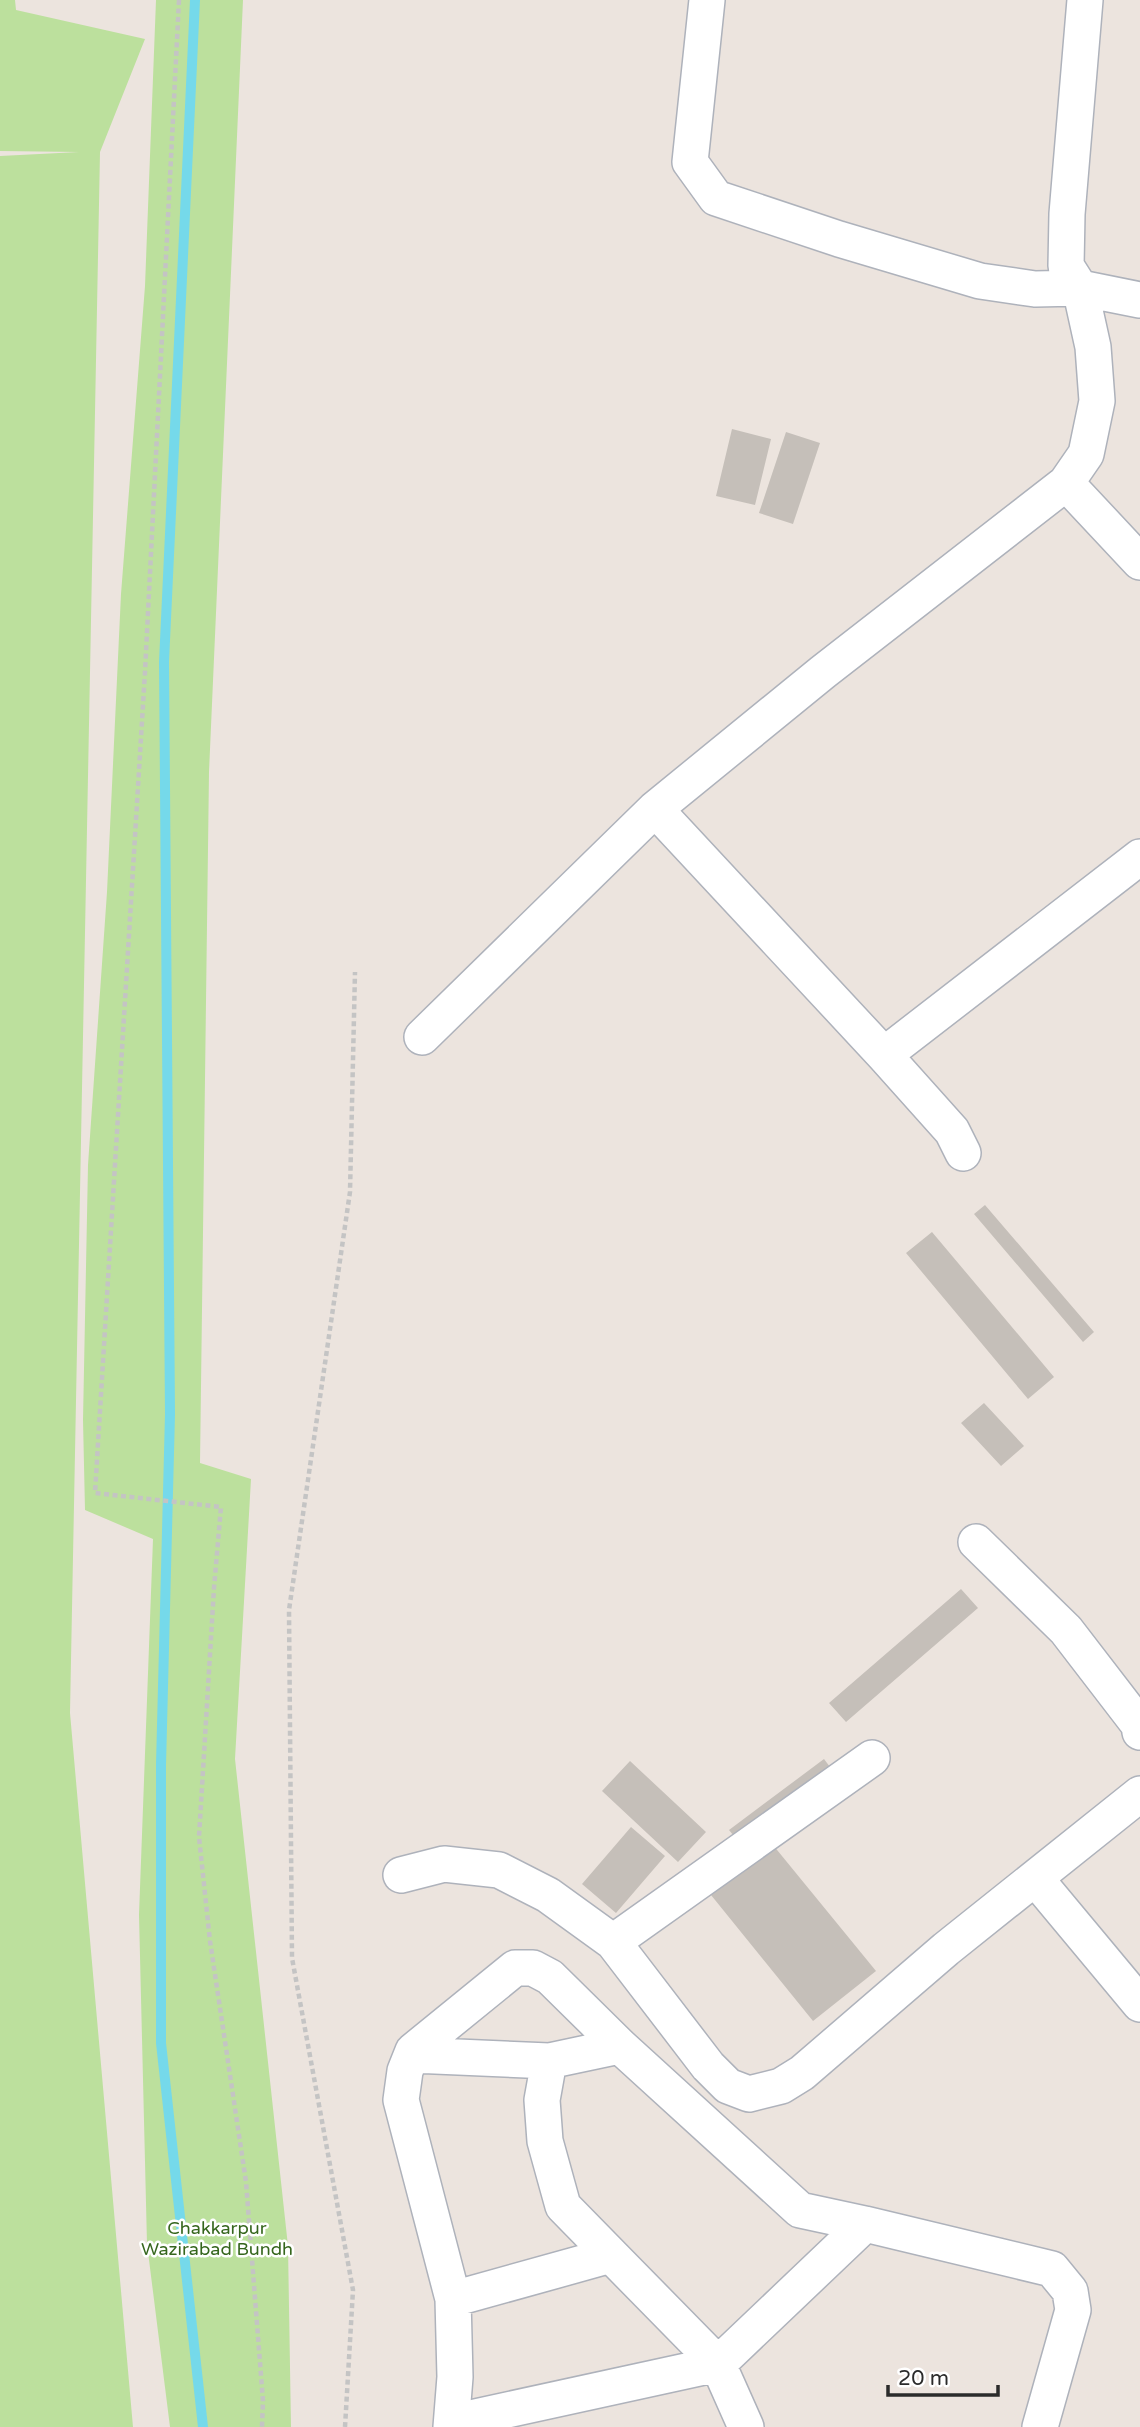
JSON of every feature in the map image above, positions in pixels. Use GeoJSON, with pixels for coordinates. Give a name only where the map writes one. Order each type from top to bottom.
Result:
{"type":"FeatureCollection","features":[{"type":"Feature","properties":{"kind":"street"},"geometry":{"type":"LineString","coordinates":[[707,0],[690,162],[716,198],[839,239],[980,281],[1035,289],[1080,288],[1140,300]]}},
{"type":"Feature","properties":{"kind":"street"},"geometry":{"type":"LineString","coordinates":[[422,1037],[656,809],[823,672],[1066,483],[1087,454],[1097,401],[1093,347],[1080,288],[1066,266],[1067,214],[1085,0]]}},
{"type":"Feature","properties":{"kind":"street"},"geometry":{"type":"LineString","coordinates":[[1066,483],[1140,562]]}},
{"type":"Feature","properties":{"kind":"street"},"geometry":{"type":"LineString","coordinates":[[656,809],[884,1055],[951,1131],[962,1153]]}},
{"type":"Feature","properties":{"kind":"street"},"geometry":{"type":"LineString","coordinates":[[884,1055],[1140,857]]}},
{"type":"Feature","properties":{"kind":"street"},"geometry":{"type":"LineString","coordinates":[[976,1542],[1066,1630],[1139,1725],[1140,1732]]}},
{"type":"Feature","properties":{"kind":"street"},"geometry":{"type":"LineString","coordinates":[[613,1942],[872,1758]]}},
{"type":"Feature","properties":{"kind":"street"},"geometry":{"type":"LineString","coordinates":[[401,1875],[444,1864],[499,1870],[548,1895],[613,1942],[708,2066],[728,2086],[749,2094],[781,2086],[802,2073],[946,1949],[1140,1794]]}},
{"type":"Feature","properties":{"kind":"street"},"geometry":{"type":"LineString","coordinates":[[1035,1878],[1140,2004]]}},
{"type":"Feature","properties":{"kind":"street"},"geometry":{"type":"LineString","coordinates":[[864,2224],[719,2364],[452,2425],[455,2377],[453,2300],[401,2100],[405,2071],[413,2051],[515,1968],[533,1968],[550,1977],[620,2046],[800,2210],[864,2224],[1052,2269],[1070,2291],[1073,2310],[1041,2427]]}},
{"type":"Feature","properties":{"kind":"street"},"geometry":{"type":"LineString","coordinates":[[412,2055],[549,2061],[620,2046]]}},
{"type":"Feature","properties":{"kind":"street"},"geometry":{"type":"LineString","coordinates":[[549,2061],[541,2100],[545,2141],[563,2206],[719,2364],[746,2427]]}},
{"type":"Feature","properties":{"kind":"street"},"geometry":{"type":"LineString","coordinates":[[453,2300],[611,2255]]}},
{"type":"Feature","properties":{"kind":"path"},"geometry":{"type":"LineString","coordinates":[[179,0],[145,672],[95,1493],[222,1507],[214,1588],[199,1836],[210,1941],[246,2182],[263,2401],[262,2427]]}},
{"type":"Feature","properties":{"kind":"path"},"geometry":{"type":"LineString","coordinates":[[345,2427],[353,2290],[292,1958],[289,1610],[350,1192],[355,972]]}},
{"type":"Feature","properties":{"kind":"green space"},"geometry":{"type":"Polygon","coordinates":[[[0,0],[15,0],[16,10],[145,39],[100,152],[70,1713],[133,2427],[0,2427],[0,156],[79,152],[0,151],[0,0]]]}},
{"type":"Feature","properties":{"kind":"green space","name":"Chakkarpur Wazirabad Bundh"},"geometry":{"type":"Polygon","coordinates":[[[156,0],[243,0],[209,772],[200,1463],[251,1479],[235,1759],[288,2246],[291,2427],[170,2427],[147,2244],[139,1915],[153,1539],[85,1510],[83,1420],[88,1165],[107,892],[121,594],[145,286],[156,0]]]}},
{"type":"Feature","properties":{"kind":"building"},"geometry":{"type":"Polygon","coordinates":[[[732,429],[771,439],[755,505],[716,496],[732,429]]]}},
{"type":"Feature","properties":{"kind":"building"},"geometry":{"type":"Polygon","coordinates":[[[786,432],[820,443],[793,524],[759,513],[786,432]]]}},
{"type":"Feature","properties":{"kind":"building"},"geometry":{"type":"Polygon","coordinates":[[[985,1205],[1094,1332],[1083,1342],[974,1214],[985,1205]]]}},
{"type":"Feature","properties":{"kind":"building"},"geometry":{"type":"Polygon","coordinates":[[[932,1232],[1054,1377],[1028,1399],[906,1253],[932,1232]]]}},
{"type":"Feature","properties":{"kind":"building"},"geometry":{"type":"Polygon","coordinates":[[[984,1403],[1024,1446],[1001,1466],[961,1423],[984,1403]]]}},
{"type":"Feature","properties":{"kind":"building"},"geometry":{"type":"Polygon","coordinates":[[[961,1589],[978,1608],[846,1722],[829,1703],[961,1589]]]}},
{"type":"Feature","properties":{"kind":"building"},"geometry":{"type":"Polygon","coordinates":[[[824,1759],[836,1775],[742,1846],[729,1830],[824,1759]]]}},
{"type":"Feature","properties":{"kind":"building"},"geometry":{"type":"Polygon","coordinates":[[[630,1761],[706,1832],[678,1862],[602,1791],[630,1761]]]}},
{"type":"Feature","properties":{"kind":"building"},"geometry":{"type":"Polygon","coordinates":[[[631,1827],[665,1856],[616,1913],[582,1884],[631,1827]]]}},
{"type":"Feature","properties":{"kind":"building"},"geometry":{"type":"Polygon","coordinates":[[[773,1845],[876,1971],[813,2021],[711,1895],[773,1845]]]}},
{"type":"Feature","properties":{"kind":"waterway"},"geometry":{"type":"LineString","coordinates":[[195,0],[164,662],[170,1414],[161,1765],[161,2043],[203,2427]]}}]}
